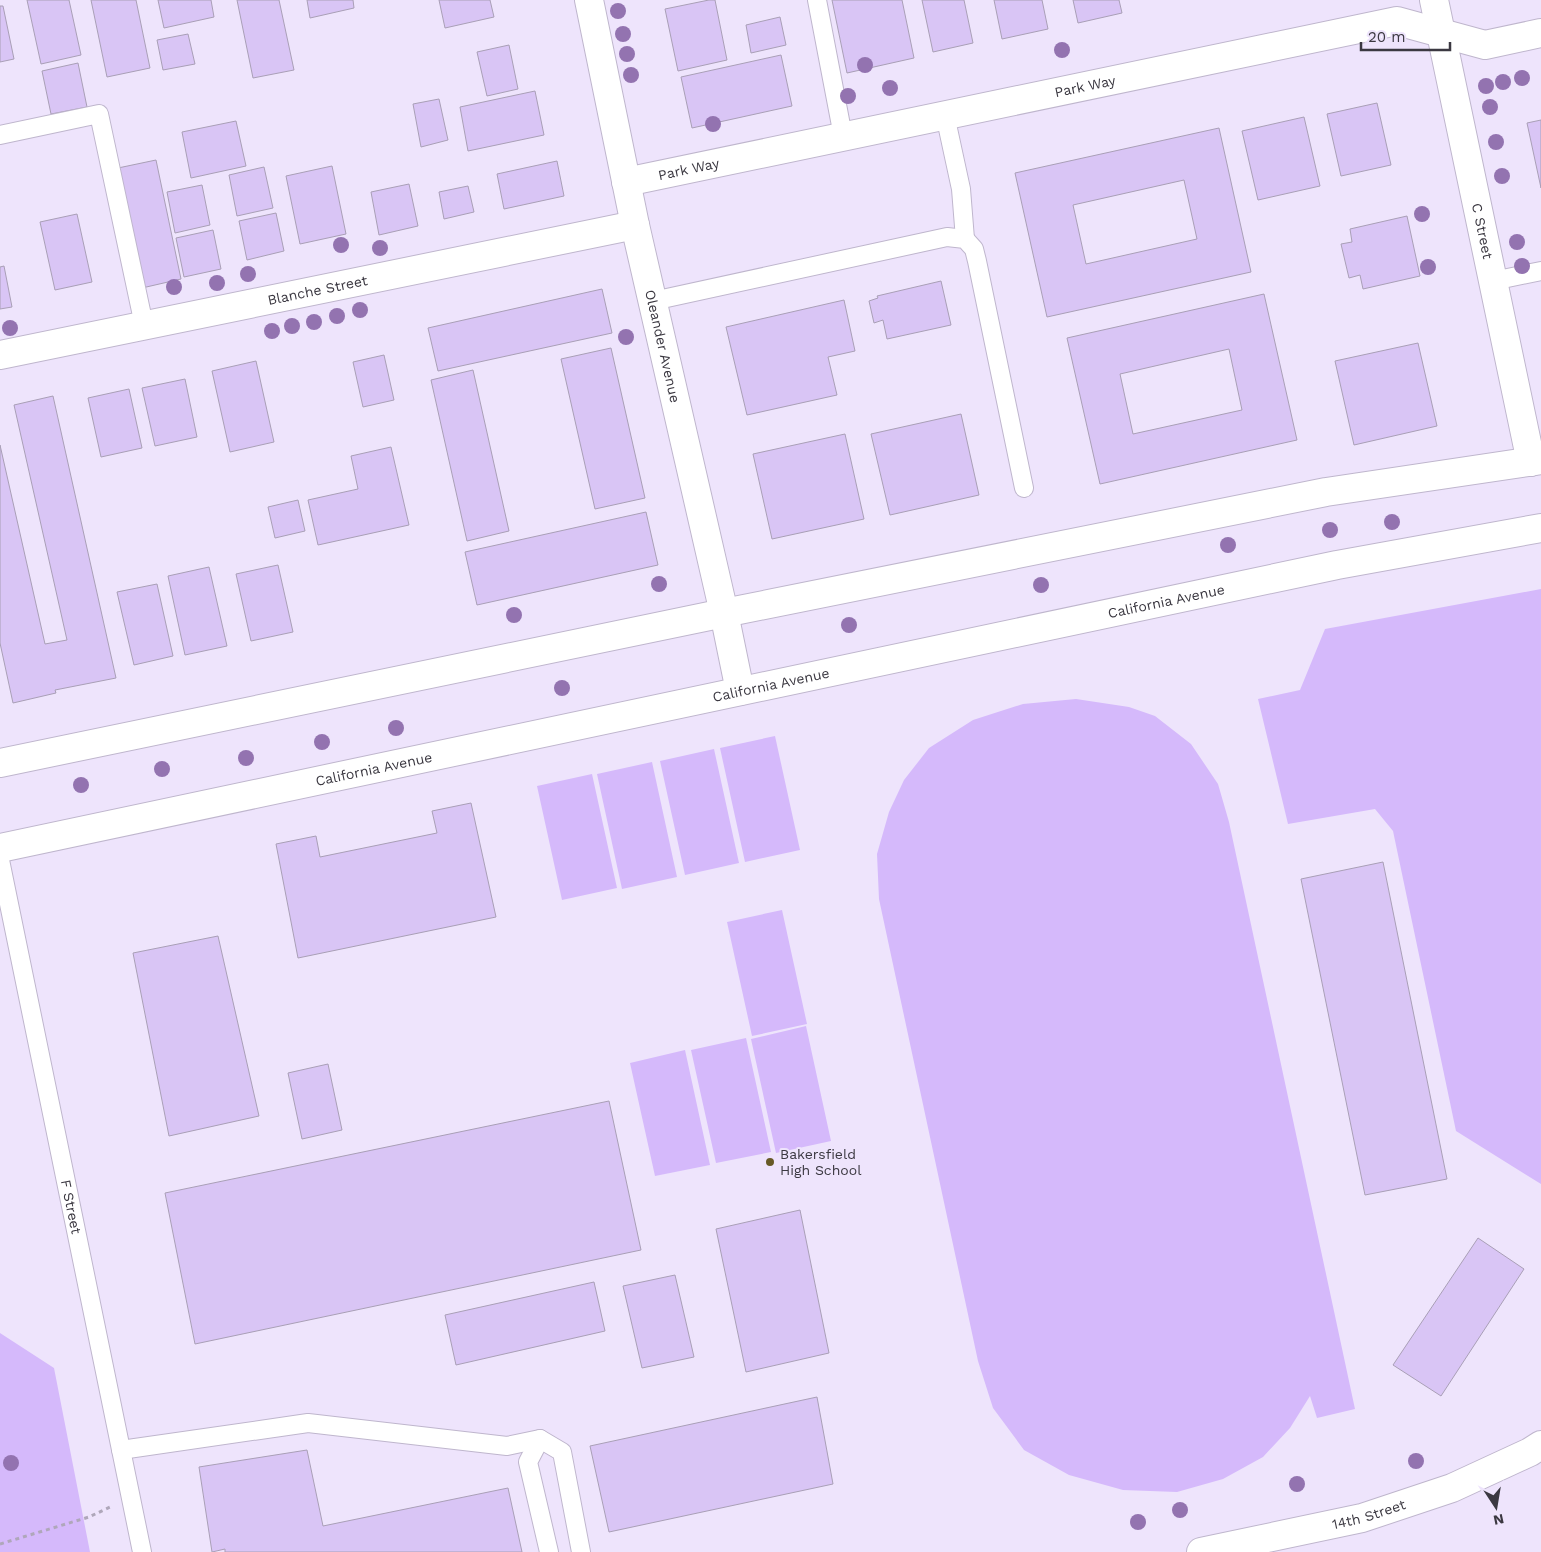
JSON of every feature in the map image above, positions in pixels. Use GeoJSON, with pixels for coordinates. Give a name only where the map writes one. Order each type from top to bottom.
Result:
{"type":"FeatureCollection","features":[{"type":"Feature","properties":{"kind":"street","name":"Oleander Avenue"},"geometry":{"type":"LineString","coordinates":[[589,0],[626,182],[724,613],[740,692]]}},
{"type":"Feature","properties":{"kind":"street","name":"C Street"},"geometry":{"type":"LineString","coordinates":[[1434,0],[1493,281],[1536,461]]}},
{"type":"Feature","properties":{"kind":"street","name":"Park Way"},"geometry":{"type":"LineString","coordinates":[[626,182],[1397,21],[1485,45],[1541,33]]}},
{"type":"Feature","properties":{"kind":"street","name":"Blanche Street"},"geometry":{"type":"LineString","coordinates":[[0,355],[636,225]]}},
{"type":"Feature","properties":{"kind":"street"},"geometry":{"type":"LineString","coordinates":[[0,763],[724,613],[1326,492],[1536,461]]}},
{"type":"Feature","properties":{"kind":"street","name":"California Avenue"},"geometry":{"type":"LineString","coordinates":[[0,848],[1337,565],[1541,528]]}},
{"type":"Feature","properties":{"kind":"street","name":"14th Street"},"geometry":{"type":"LineString","coordinates":[[1201,1552],[1362,1518],[1452,1488],[1535,1448]]}},
{"type":"Feature","properties":{"kind":"lane"},"geometry":{"type":"LineString","coordinates":[[817,0],[843,136]]}},
{"type":"Feature","properties":{"kind":"lane"},"geometry":{"type":"LineString","coordinates":[[0,135],[99,114],[144,326]]}},
{"type":"Feature","properties":{"kind":"lane"},"geometry":{"type":"LineString","coordinates":[[945,115],[961,189],[965,239],[974,249],[977,261],[1024,488]]}},
{"type":"Feature","properties":{"kind":"lane"},"geometry":{"type":"LineString","coordinates":[[653,301],[948,237],[965,239]]}},
{"type":"Feature","properties":{"kind":"lane"},"geometry":{"type":"LineString","coordinates":[[1493,281],[1541,271]]}},
{"type":"Feature","properties":{"kind":"lane","name":"F Street"},"geometry":{"type":"LineString","coordinates":[[0,860],[142,1552]]}},
{"type":"Feature","properties":{"kind":"lane"},"geometry":{"type":"LineString","coordinates":[[121,1450],[308,1423],[507,1446],[540,1439],[562,1452],[581,1552]]}},
{"type":"Feature","properties":{"kind":"lane"},"geometry":{"type":"LineString","coordinates":[[540,1439],[528,1462],[549,1552]]}},
{"type":"Feature","properties":{"kind":"path"},"geometry":{"type":"LineString","coordinates":[[0,1544],[89,1517],[130,1497]]}},
{"type":"Feature","properties":{"kind":"shaded area"},"geometry":{"type":"Polygon","coordinates":[[[1541,589],[1541,1184],[1456,1131],[1393,831],[1375,809],[1288,824],[1258,699],[1300,690],[1325,629],[1541,589]]]}},
{"type":"Feature","properties":{"kind":"shaded area"},"geometry":{"type":"Polygon","coordinates":[[[1076,699],[1129,707],[1155,716],[1191,744],[1218,784],[1229,822],[1355,1409],[1317,1418],[1310,1396],[1290,1428],[1263,1457],[1223,1479],[1177,1492],[1123,1490],[1069,1475],[1024,1450],[993,1408],[978,1361],[879,899],[877,854],[889,812],[904,780],[929,748],[973,720],[1023,704],[1076,699]]]}},
{"type":"Feature","properties":{"kind":"shaded area"},"geometry":{"type":"Polygon","coordinates":[[[775,736],[800,850],[745,862],[720,748],[775,736]]]}},
{"type":"Feature","properties":{"kind":"shaded area"},"geometry":{"type":"Polygon","coordinates":[[[714,749],[739,863],[685,875],[660,761],[714,749]]]}},
{"type":"Feature","properties":{"kind":"shaded area"},"geometry":{"type":"Polygon","coordinates":[[[652,762],[677,877],[622,889],[597,774],[652,762]]]}},
{"type":"Feature","properties":{"kind":"shaded area"},"geometry":{"type":"Polygon","coordinates":[[[592,774],[617,888],[562,900],[537,786],[592,774]]]}},
{"type":"Feature","properties":{"kind":"shaded area"},"geometry":{"type":"Polygon","coordinates":[[[782,910],[807,1024],[752,1036],[727,922],[782,910]]]}},
{"type":"Feature","properties":{"kind":"shaded area"},"geometry":{"type":"Polygon","coordinates":[[[806,1026],[831,1141],[776,1153],[751,1039],[806,1026]]]}},
{"type":"Feature","properties":{"kind":"shaded area"},"geometry":{"type":"Polygon","coordinates":[[[746,1038],[771,1152],[716,1163],[691,1050],[746,1038]]]}},
{"type":"Feature","properties":{"kind":"shaded area"},"geometry":{"type":"Polygon","coordinates":[[[685,1050],[710,1165],[655,1176],[630,1063],[685,1050]]]}},
{"type":"Feature","properties":{"kind":"shaded area"},"geometry":{"type":"Polygon","coordinates":[[[0,1333],[54,1368],[90,1552],[0,1552],[0,1333]]]}},
{"type":"Feature","properties":{"kind":"building"},"geometry":{"type":"Polygon","coordinates":[[[27,0],[69,0],[81,55],[41,64],[27,0]]]}},
{"type":"Feature","properties":{"kind":"building"},"geometry":{"type":"Polygon","coordinates":[[[91,0],[136,0],[150,68],[107,77],[91,0]]]}},
{"type":"Feature","properties":{"kind":"building"},"geometry":{"type":"Polygon","coordinates":[[[158,0],[211,0],[214,17],[164,28],[158,0]]]}},
{"type":"Feature","properties":{"kind":"building"},"geometry":{"type":"Polygon","coordinates":[[[237,0],[279,0],[294,70],[253,78],[237,0]]]}},
{"type":"Feature","properties":{"kind":"building"},"geometry":{"type":"Polygon","coordinates":[[[307,0],[353,0],[354,8],[310,18],[307,0]]]}},
{"type":"Feature","properties":{"kind":"building"},"geometry":{"type":"Polygon","coordinates":[[[439,0],[490,0],[494,17],[445,28],[439,0]]]}},
{"type":"Feature","properties":{"kind":"building"},"geometry":{"type":"Polygon","coordinates":[[[715,0],[727,60],[678,71],[665,9],[715,0]]]}},
{"type":"Feature","properties":{"kind":"building"},"geometry":{"type":"Polygon","coordinates":[[[832,0],[902,0],[914,58],[847,73],[832,0]]]}},
{"type":"Feature","properties":{"kind":"building"},"geometry":{"type":"Polygon","coordinates":[[[922,0],[964,0],[973,43],[933,52],[922,0]]]}},
{"type":"Feature","properties":{"kind":"building"},"geometry":{"type":"Polygon","coordinates":[[[994,0],[1042,0],[1048,29],[1002,39],[994,0]]]}},
{"type":"Feature","properties":{"kind":"building"},"geometry":{"type":"Polygon","coordinates":[[[1073,0],[1119,0],[1122,13],[1078,23],[1073,0]]]}},
{"type":"Feature","properties":{"kind":"building"},"geometry":{"type":"Polygon","coordinates":[[[0,6],[3,6],[14,59],[0,62],[0,6]]]}},
{"type":"Feature","properties":{"kind":"building"},"geometry":{"type":"Polygon","coordinates":[[[780,17],[786,45],[751,53],[746,25],[780,17]]]}},
{"type":"Feature","properties":{"kind":"building"},"geometry":{"type":"Polygon","coordinates":[[[188,34],[195,64],[163,70],[157,40],[188,34]]]}},
{"type":"Feature","properties":{"kind":"building"},"geometry":{"type":"Polygon","coordinates":[[[509,45],[518,89],[487,96],[477,52],[509,45]]]}},
{"type":"Feature","properties":{"kind":"building"},"geometry":{"type":"Polygon","coordinates":[[[781,55],[792,106],[692,128],[681,77],[781,55]]]}},
{"type":"Feature","properties":{"kind":"building"},"geometry":{"type":"Polygon","coordinates":[[[78,63],[87,107],[51,114],[42,71],[78,63]]]}},
{"type":"Feature","properties":{"kind":"building"},"geometry":{"type":"Polygon","coordinates":[[[535,91],[544,135],[468,151],[460,107],[535,91]]]}},
{"type":"Feature","properties":{"kind":"building"},"geometry":{"type":"Polygon","coordinates":[[[439,99],[448,140],[421,147],[413,104],[439,99]]]}},
{"type":"Feature","properties":{"kind":"building"},"geometry":{"type":"Polygon","coordinates":[[[1377,103],[1391,165],[1341,176],[1327,114],[1377,103]]]}},
{"type":"Feature","properties":{"kind":"building"},"geometry":{"type":"Polygon","coordinates":[[[1304,117],[1320,186],[1258,200],[1242,131],[1304,117]]]}},
{"type":"Feature","properties":{"kind":"building"},"geometry":{"type":"Polygon","coordinates":[[[1541,120],[1541,188],[1527,123],[1541,120]]]}},
{"type":"Feature","properties":{"kind":"building"},"geometry":{"type":"Polygon","coordinates":[[[236,121],[246,166],[191,178],[182,132],[236,121]]]}},
{"type":"Feature","properties":{"kind":"building"},"geometry":{"type":"Polygon","coordinates":[[[1219,128],[1251,272],[1047,317],[1015,173],[1219,128]],[[1184,180],[1073,205],[1086,264],[1197,239],[1184,180]]]}},
{"type":"Feature","properties":{"kind":"building"},"geometry":{"type":"Polygon","coordinates":[[[156,160],[181,279],[142,288],[118,168],[156,160]]]}},
{"type":"Feature","properties":{"kind":"building"},"geometry":{"type":"Polygon","coordinates":[[[557,161],[564,196],[504,209],[497,174],[557,161]]]}},
{"type":"Feature","properties":{"kind":"building"},"geometry":{"type":"Polygon","coordinates":[[[332,166],[346,234],[300,244],[286,176],[332,166]]]}},
{"type":"Feature","properties":{"kind":"building"},"geometry":{"type":"Polygon","coordinates":[[[264,167],[273,208],[237,216],[229,175],[264,167]]]}},
{"type":"Feature","properties":{"kind":"building"},"geometry":{"type":"Polygon","coordinates":[[[409,184],[418,226],[379,235],[371,192],[409,184]]]}},
{"type":"Feature","properties":{"kind":"building"},"geometry":{"type":"Polygon","coordinates":[[[202,185],[210,225],[175,233],[167,192],[202,185]]]}},
{"type":"Feature","properties":{"kind":"building"},"geometry":{"type":"Polygon","coordinates":[[[468,186],[474,212],[444,219],[439,192],[468,186]]]}},
{"type":"Feature","properties":{"kind":"building"},"geometry":{"type":"Polygon","coordinates":[[[276,213],[284,251],[247,260],[239,221],[276,213]]]}},
{"type":"Feature","properties":{"kind":"building"},"geometry":{"type":"Polygon","coordinates":[[[77,214],[92,282],[55,290],[40,222],[77,214]]]}},
{"type":"Feature","properties":{"kind":"building"},"geometry":{"type":"Polygon","coordinates":[[[1407,216],[1420,276],[1363,289],[1360,275],[1349,278],[1341,244],[1352,242],[1350,229],[1407,216]]]}},
{"type":"Feature","properties":{"kind":"building"},"geometry":{"type":"Polygon","coordinates":[[[213,230],[221,269],[184,277],[176,238],[213,230]]]}},
{"type":"Feature","properties":{"kind":"building"},"geometry":{"type":"Polygon","coordinates":[[[4,266],[12,307],[0,309],[0,267],[4,266]]]}},
{"type":"Feature","properties":{"kind":"building"},"geometry":{"type":"Polygon","coordinates":[[[941,281],[951,325],[887,339],[883,320],[874,323],[869,301],[878,298],[877,296],[941,281]]]}},
{"type":"Feature","properties":{"kind":"building"},"geometry":{"type":"Polygon","coordinates":[[[602,289],[612,333],[438,371],[428,328],[602,289]]]}},
{"type":"Feature","properties":{"kind":"building"},"geometry":{"type":"Polygon","coordinates":[[[1264,294],[1297,440],[1100,484],[1067,338],[1264,294]],[[1229,349],[1120,374],[1133,434],[1242,410],[1229,349]]]}},
{"type":"Feature","properties":{"kind":"building"},"geometry":{"type":"Polygon","coordinates":[[[844,300],[855,351],[828,357],[837,395],[747,415],[726,327],[844,300]]]}},
{"type":"Feature","properties":{"kind":"building"},"geometry":{"type":"Polygon","coordinates":[[[1418,343],[1437,426],[1354,445],[1335,361],[1418,343]]]}},
{"type":"Feature","properties":{"kind":"building"},"geometry":{"type":"Polygon","coordinates":[[[611,348],[645,498],[595,509],[561,359],[611,348]]]}},
{"type":"Feature","properties":{"kind":"building"},"geometry":{"type":"Polygon","coordinates":[[[384,355],[394,400],[363,407],[353,362],[384,355]]]}},
{"type":"Feature","properties":{"kind":"building"},"geometry":{"type":"Polygon","coordinates":[[[256,361],[274,442],[230,452],[212,371],[256,361]]]}},
{"type":"Feature","properties":{"kind":"building"},"geometry":{"type":"Polygon","coordinates":[[[473,370],[509,531],[467,541],[431,380],[473,370]]]}},
{"type":"Feature","properties":{"kind":"building"},"geometry":{"type":"Polygon","coordinates":[[[185,379],[197,437],[155,446],[142,388],[185,379]]]}},
{"type":"Feature","properties":{"kind":"building"},"geometry":{"type":"Polygon","coordinates":[[[129,389],[142,448],[101,457],[88,398],[129,389]]]}},
{"type":"Feature","properties":{"kind":"building"},"geometry":{"type":"Polygon","coordinates":[[[53,396],[116,678],[55,690],[56,693],[13,703],[0,643],[0,445],[45,644],[67,640],[14,405],[53,396]]]}},
{"type":"Feature","properties":{"kind":"building"},"geometry":{"type":"Polygon","coordinates":[[[961,414],[979,495],[890,515],[871,434],[961,414]]]}},
{"type":"Feature","properties":{"kind":"building"},"geometry":{"type":"Polygon","coordinates":[[[845,434],[864,519],[772,539],[753,454],[845,434]]]}},
{"type":"Feature","properties":{"kind":"building"},"geometry":{"type":"Polygon","coordinates":[[[391,447],[409,525],[318,545],[308,500],[358,489],[351,456],[391,447]]]}},
{"type":"Feature","properties":{"kind":"building"},"geometry":{"type":"Polygon","coordinates":[[[298,500],[305,531],[275,538],[268,507],[298,500]]]}},
{"type":"Feature","properties":{"kind":"building"},"geometry":{"type":"Polygon","coordinates":[[[646,512],[658,565],[477,605],[465,552],[646,512]]]}},
{"type":"Feature","properties":{"kind":"building"},"geometry":{"type":"Polygon","coordinates":[[[278,565],[293,632],[251,641],[236,574],[278,565]]]}},
{"type":"Feature","properties":{"kind":"building"},"geometry":{"type":"Polygon","coordinates":[[[209,567],[227,646],[185,655],[168,576],[209,567]]]}},
{"type":"Feature","properties":{"kind":"building"},"geometry":{"type":"Polygon","coordinates":[[[157,584],[173,656],[134,665],[117,592],[157,584]]]}},
{"type":"Feature","properties":{"kind":"building"},"geometry":{"type":"Polygon","coordinates":[[[471,803],[496,917],[298,958],[276,844],[316,836],[320,857],[437,833],[432,811],[471,803]]]}},
{"type":"Feature","properties":{"kind":"building"},"geometry":{"type":"Polygon","coordinates":[[[1383,862],[1447,1179],[1365,1195],[1301,879],[1383,862]]]}},
{"type":"Feature","properties":{"kind":"building"},"geometry":{"type":"Polygon","coordinates":[[[218,936],[259,1116],[169,1136],[133,953],[218,936]]]}},
{"type":"Feature","properties":{"kind":"building"},"geometry":{"type":"Polygon","coordinates":[[[328,1064],[342,1130],[302,1139],[288,1073],[328,1064]]]}},
{"type":"Feature","properties":{"kind":"building"},"geometry":{"type":"Polygon","coordinates":[[[609,1101],[641,1250],[195,1344],[165,1193],[609,1101]]]}},
{"type":"Feature","properties":{"kind":"building"},"geometry":{"type":"Polygon","coordinates":[[[800,1210],[829,1353],[746,1372],[716,1229],[800,1210]]]}},
{"type":"Feature","properties":{"kind":"building"},"geometry":{"type":"Polygon","coordinates":[[[1478,1238],[1524,1269],[1441,1396],[1393,1365],[1478,1238]]]}},
{"type":"Feature","properties":{"kind":"building"},"geometry":{"type":"Polygon","coordinates":[[[675,1275],[694,1357],[642,1368],[623,1286],[675,1275]]]}},
{"type":"Feature","properties":{"kind":"building"},"geometry":{"type":"Polygon","coordinates":[[[594,1282],[605,1331],[456,1365],[445,1315],[594,1282]]]}},
{"type":"Feature","properties":{"kind":"building"},"geometry":{"type":"Polygon","coordinates":[[[817,1397],[833,1484],[609,1532],[590,1446],[817,1397]]]}},
{"type":"Feature","properties":{"kind":"building"},"geometry":{"type":"Polygon","coordinates":[[[307,1450],[323,1526],[508,1488],[522,1552],[225,1552],[225,1549],[212,1552],[199,1467],[307,1450]]]}},
{"type":"Feature","properties":{"kind":"place","name":"Bakersfield High School"},"geometry":{"type":"Point","coordinates":[770,1162]}}]}
